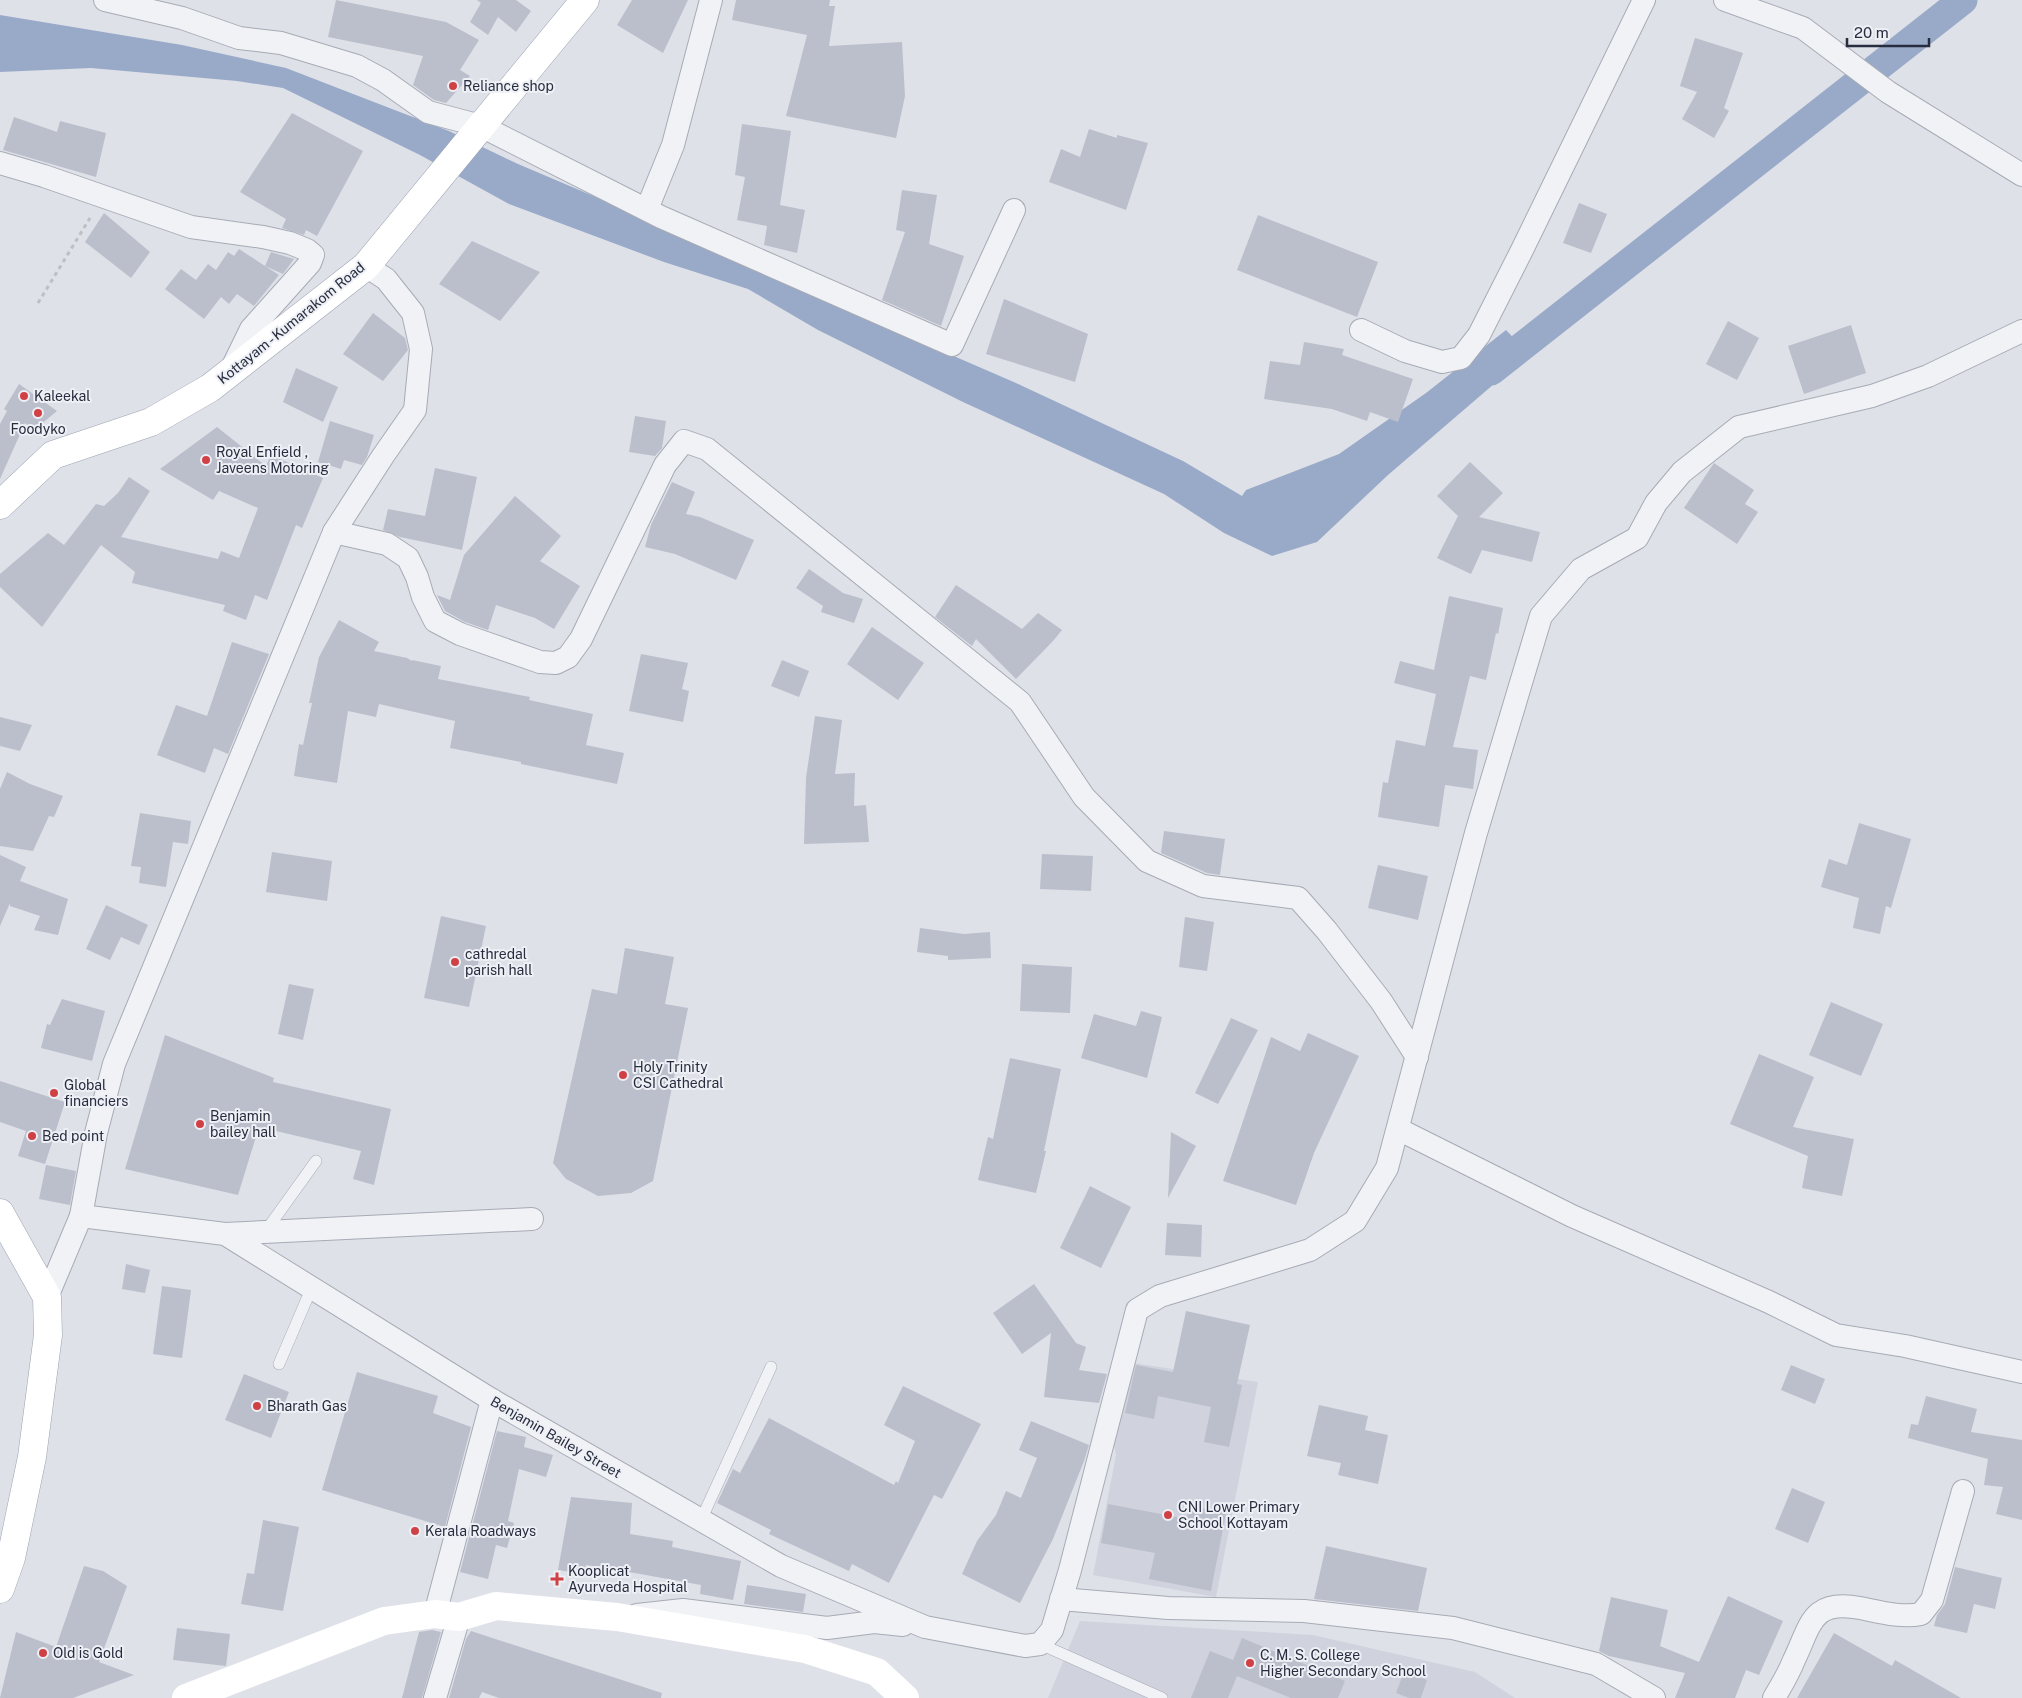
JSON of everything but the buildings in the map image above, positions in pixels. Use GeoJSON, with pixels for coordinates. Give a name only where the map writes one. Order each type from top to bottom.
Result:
{"type":"FeatureCollection","features":[{"type":"Feature","properties":{"kind":"main road","name":"Kottayam - Kumarakom Road"},"geometry":{"type":"LineString","coordinates":[[0,505],[53,455],[151,422],[210,388],[366,266],[585,0]]}},
{"type":"Feature","properties":{"kind":"main road"},"geometry":{"type":"LineString","coordinates":[[0,1589],[10,1558],[32,1457],[48,1334],[47,1297],[1,1216]]}},
{"type":"Feature","properties":{"kind":"main road"},"geometry":{"type":"LineString","coordinates":[[186,1698],[384,1621],[447,1616],[496,1606],[617,1618],[805,1649],[877,1672],[905,1698]]}},
{"type":"Feature","properties":{"kind":"street"},"geometry":{"type":"LineString","coordinates":[[105,0],[182,18],[239,38],[281,42],[357,66],[383,80],[428,112],[478,129],[773,267],[952,345],[1014,210]]}},
{"type":"Feature","properties":{"kind":"street"},"geometry":{"type":"LineString","coordinates":[[647,209],[673,145],[711,0]]}},
{"type":"Feature","properties":{"kind":"street"},"geometry":{"type":"LineString","coordinates":[[1360,330],[1405,351],[1442,362],[1461,358],[1479,335],[1644,0]]}},
{"type":"Feature","properties":{"kind":"street"},"geometry":{"type":"LineString","coordinates":[[1725,0],[1803,28],[1888,92],[2022,175]]}},
{"type":"Feature","properties":{"kind":"street"},"geometry":{"type":"LineString","coordinates":[[0,163],[191,227],[263,237],[290,243],[307,250],[313,255],[310,263],[251,329],[229,373]]}},
{"type":"Feature","properties":{"kind":"street"},"geometry":{"type":"LineString","coordinates":[[47,1297],[81,1216],[96,1133],[114,1064],[334,532],[383,456],[416,410],[421,348],[413,313],[386,279],[366,266]]}},
{"type":"Feature","properties":{"kind":"street"},"geometry":{"type":"LineString","coordinates":[[1040,1644],[1052,1630],[1062,1599],[1137,1310],[1160,1296],[1310,1250],[1355,1221],[1387,1168],[1476,833],[1541,616],[1580,569],[1637,538],[1656,503],[1682,472],[1739,427],[1872,396],[1928,376],[2022,331]]}},
{"type":"Feature","properties":{"kind":"street"},"geometry":{"type":"LineString","coordinates":[[334,532],[387,544],[408,558],[418,577],[423,597],[435,621],[460,634],[540,662],[556,663],[568,656],[581,639],[665,465],[684,441],[707,449],[1020,702],[1084,796],[1147,861],[1202,886],[1298,898],[1328,931],[1381,1001],[1417,1057]]}},
{"type":"Feature","properties":{"kind":"street"},"geometry":{"type":"LineString","coordinates":[[1398,1130],[1572,1216],[1769,1302],[1836,1335],[1905,1346],[2022,1372]]}},
{"type":"Feature","properties":{"kind":"street","name":"Benjamin Bailey Street"},"geometry":{"type":"LineString","coordinates":[[81,1216],[226,1234],[484,1395],[781,1566],[925,1627],[1025,1646],[1040,1644]]}},
{"type":"Feature","properties":{"kind":"street"},"geometry":{"type":"LineString","coordinates":[[226,1234],[532,1219]]}},
{"type":"Feature","properties":{"kind":"street"},"geometry":{"type":"LineString","coordinates":[[435,1698],[484,1395]]}},
{"type":"Feature","properties":{"kind":"street"},"geometry":{"type":"LineString","coordinates":[[1774,1698],[1794,1662],[1811,1620],[1828,1608],[1853,1607],[1908,1617],[1921,1614],[1932,1600],[1963,1491]]}},
{"type":"Feature","properties":{"kind":"street"},"geometry":{"type":"LineString","coordinates":[[1062,1599],[1168,1608],[1304,1611],[1453,1628],[1596,1664],[1654,1698]]}},
{"type":"Feature","properties":{"kind":"street"},"geometry":{"type":"LineString","coordinates":[[617,1618],[682,1610],[826,1628],[874,1622],[925,1627]]}},
{"type":"Feature","properties":{"kind":"lane"},"geometry":{"type":"LineString","coordinates":[[265,1232],[316,1160]]}},
{"type":"Feature","properties":{"kind":"lane"},"geometry":{"type":"LineString","coordinates":[[279,1364],[312,1288]]}},
{"type":"Feature","properties":{"kind":"lane"},"geometry":{"type":"LineString","coordinates":[[701,1520],[771,1367]]}},
{"type":"Feature","properties":{"kind":"lane"},"geometry":{"type":"LineString","coordinates":[[1040,1644],[1162,1698]]}},
{"type":"Feature","properties":{"kind":"path"},"geometry":{"type":"LineString","coordinates":[[38,303],[103,196]]}},
{"type":"Feature","properties":{"kind":"path"},"geometry":{"type":"LineString","coordinates":[[431,1487],[484,1395]]}},
{"type":"Feature","properties":{"kind":"shaded area","name":"CNI Lower Primary School Kottayam"},"geometry":{"type":"Polygon","coordinates":[[[1133,1363],[1258,1382],[1216,1597],[1093,1575],[1116,1455],[1114,1445],[1133,1363]]]}},
{"type":"Feature","properties":{"kind":"shaded area","name":"C. M. S. College Higher Secondary School"},"geometry":{"type":"Polygon","coordinates":[[[1080,1621],[1313,1635],[1475,1672],[1515,1698],[1048,1698],[1080,1621]]]}},
{"type":"Feature","properties":{"kind":"water"},"geometry":{"type":"Polygon","coordinates":[[[0,15],[182,45],[286,68],[449,131],[518,164],[671,229],[836,305],[1016,383],[1183,461],[1242,496],[1246,490],[1339,454],[1426,393],[1506,330],[1529,354],[1388,475],[1317,542],[1272,556],[1224,533],[1164,494],[963,402],[818,330],[748,289],[664,262],[509,204],[420,155],[283,88],[237,81],[91,68],[0,72],[0,15]]]}},
{"type":"Feature","properties":{"kind":"waterway"},"geometry":{"type":"LineString","coordinates":[[1491,371],[1963,0]]}},
{"type":"Feature","properties":{"kind":"place","name":"Reliance shop"},"geometry":{"type":"Point","coordinates":[453,86]}},
{"type":"Feature","properties":{"kind":"place","name":"Kaleekal"},"geometry":{"type":"Point","coordinates":[24,396]}},
{"type":"Feature","properties":{"kind":"place","name":"Foodyko"},"geometry":{"type":"Point","coordinates":[38,413]}},
{"type":"Feature","properties":{"kind":"place","name":"Royal Enfield , Javeens Motoring"},"geometry":{"type":"Point","coordinates":[206,460]}},
{"type":"Feature","properties":{"kind":"place","name":"cathredal parish hall"},"geometry":{"type":"Point","coordinates":[455,962]}},
{"type":"Feature","properties":{"kind":"place","name":"Holy Trinity CSI Cathedral"},"geometry":{"type":"Point","coordinates":[623,1075]}},
{"type":"Feature","properties":{"kind":"place","name":"Global financiers"},"geometry":{"type":"Point","coordinates":[54,1093]}},
{"type":"Feature","properties":{"kind":"place","name":"Benjamin bailey hall"},"geometry":{"type":"Point","coordinates":[200,1124]}},
{"type":"Feature","properties":{"kind":"place","name":"Bed point"},"geometry":{"type":"Point","coordinates":[32,1136]}},
{"type":"Feature","properties":{"kind":"place","name":"Bharath Gas"},"geometry":{"type":"Point","coordinates":[257,1406]}},
{"type":"Feature","properties":{"kind":"place","name":"CNI Lower Primary School Kottayam"},"geometry":{"type":"Point","coordinates":[1168,1515]}},
{"type":"Feature","properties":{"kind":"place","name":"Kerala Roadways"},"geometry":{"type":"Point","coordinates":[415,1531]}},
{"type":"Feature","properties":{"kind":"place","name":"Kooplicat Ayurveda Hospital"},"geometry":{"type":"Point","coordinates":[557,1579]}},
{"type":"Feature","properties":{"kind":"place","name":"Old is Gold"},"geometry":{"type":"Point","coordinates":[43,1653]}},
{"type":"Feature","properties":{"kind":"place","name":"C. M. S. College Higher Secondary School"},"geometry":{"type":"Point","coordinates":[1250,1663]}}]}
